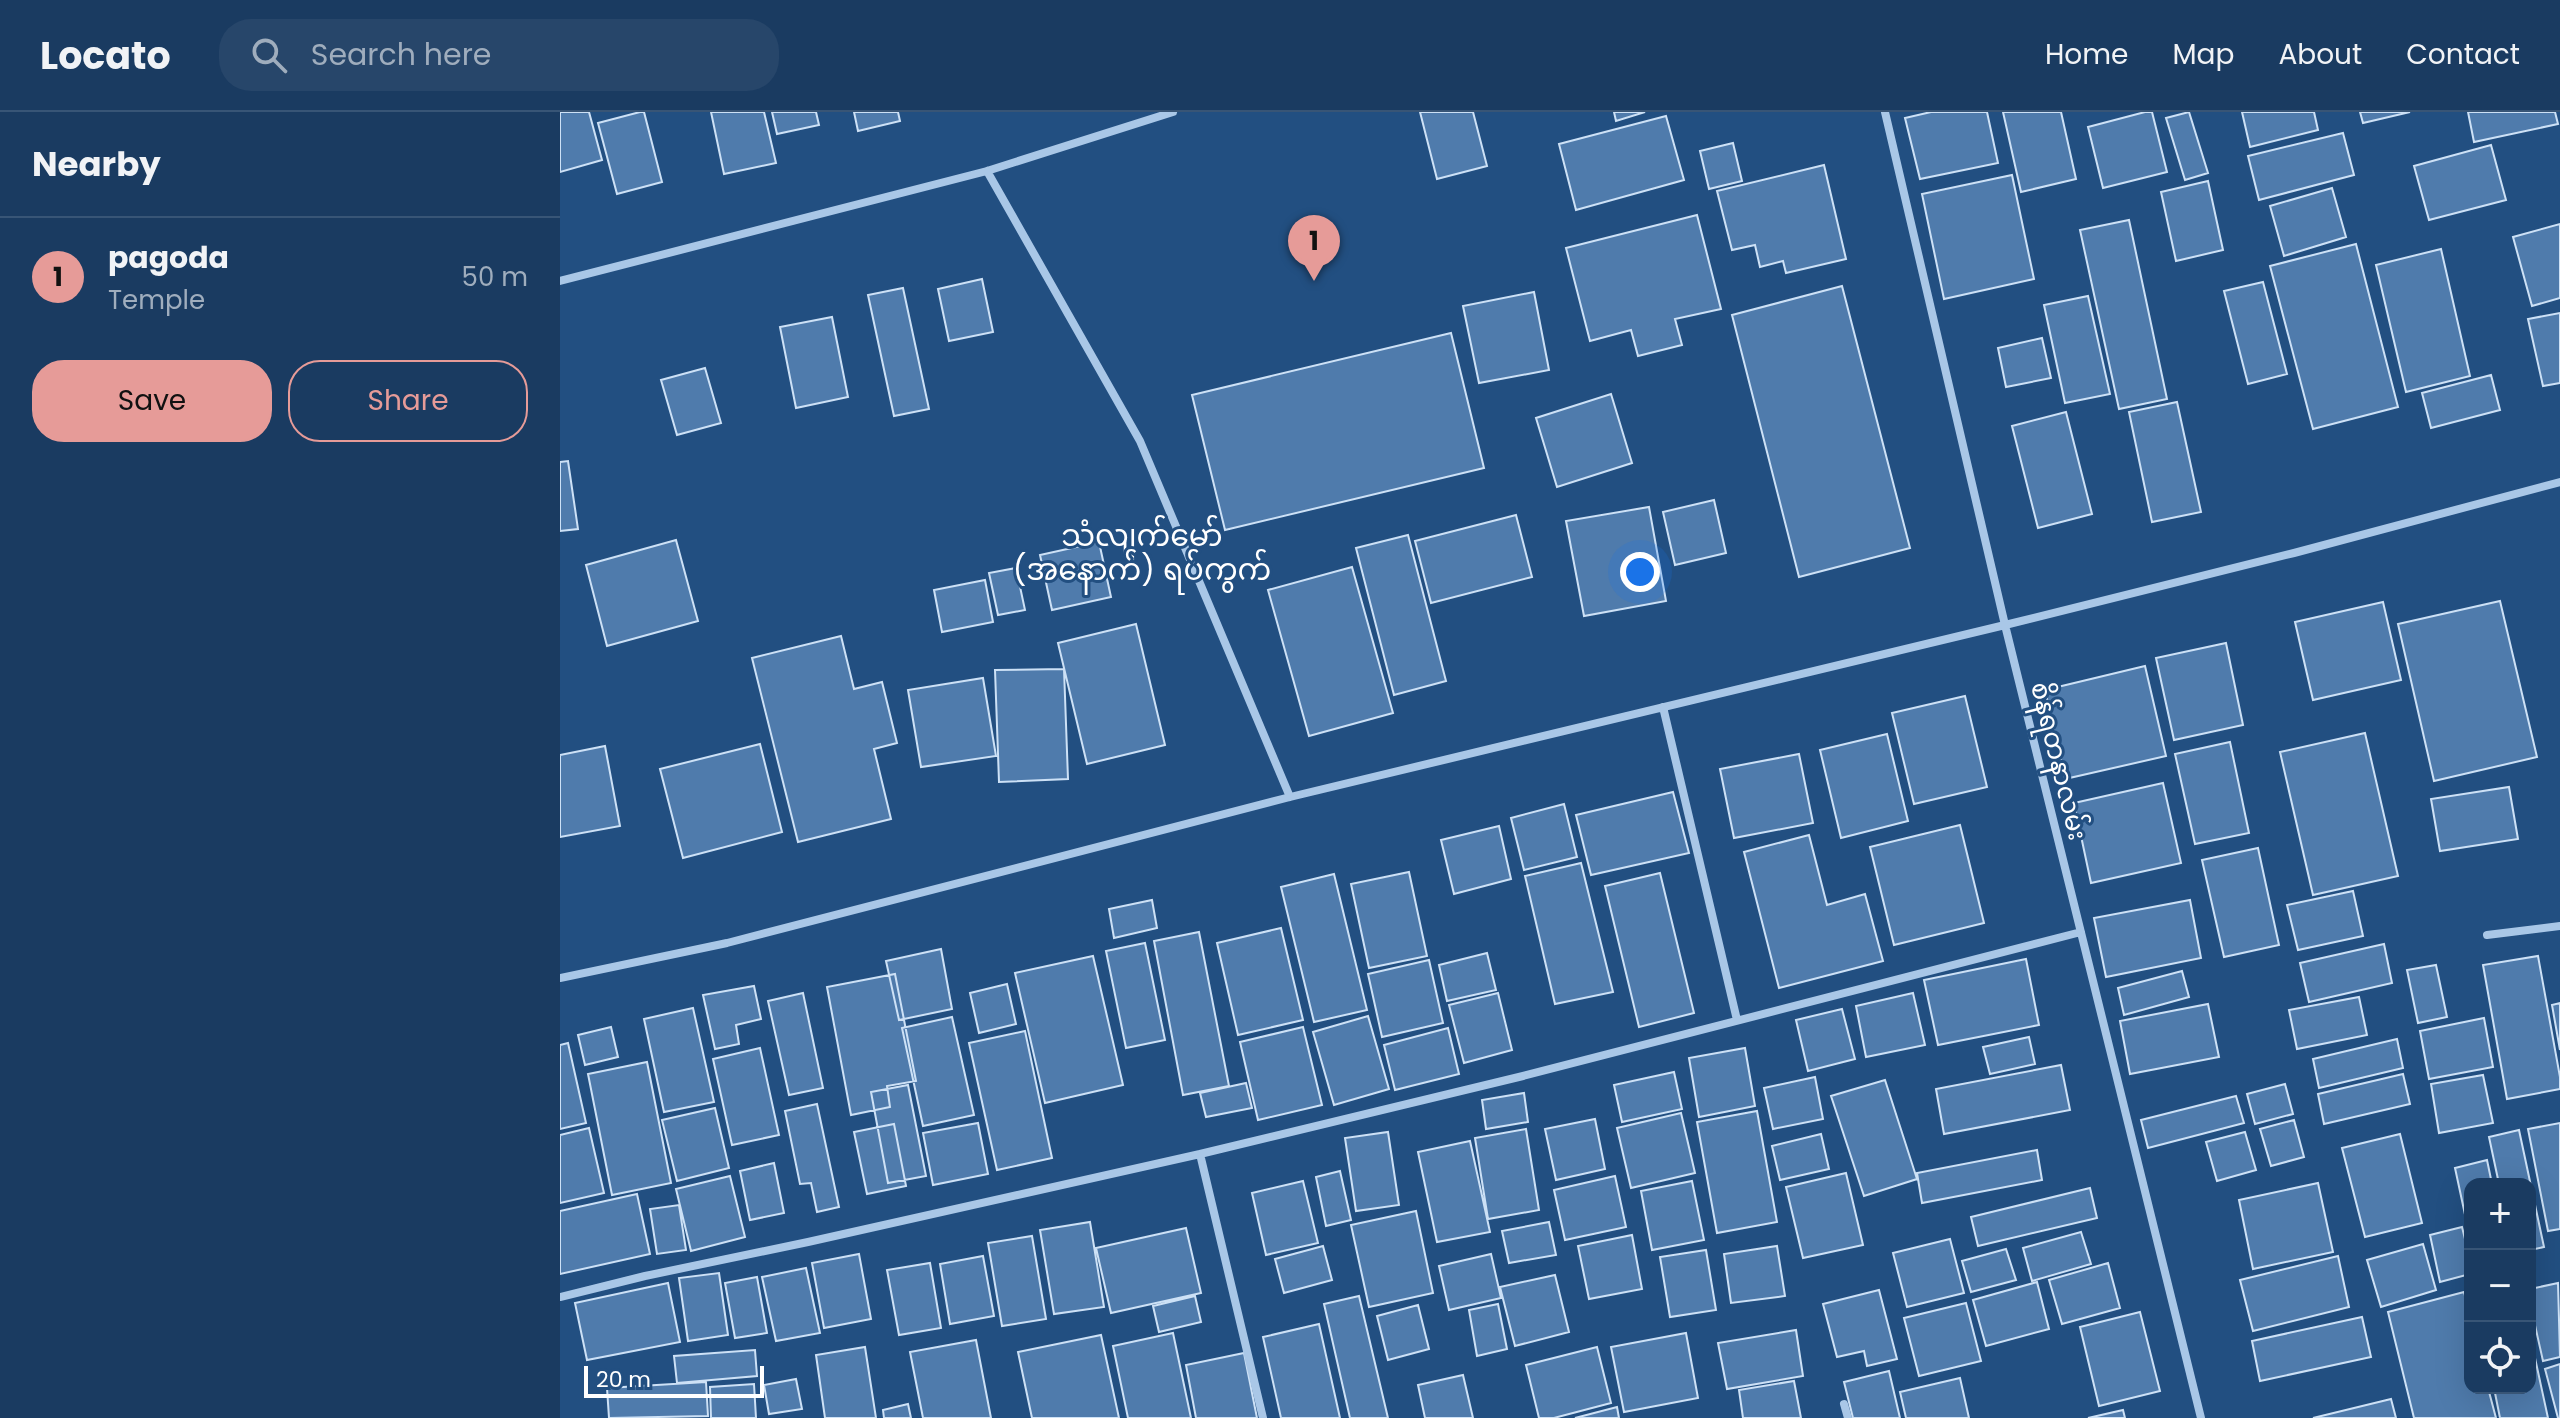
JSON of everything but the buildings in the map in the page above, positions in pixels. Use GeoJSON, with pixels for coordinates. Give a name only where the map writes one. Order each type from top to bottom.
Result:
{"type":"FeatureCollection","features":[{"type":"Feature","properties":{"kind":"street"},"geometry":{"type":"LineString","coordinates":[[560,281],[987,171],[1173,112]]}},
{"type":"Feature","properties":{"kind":"street","name":"စိန်ရတနာလမ်း"},"geometry":{"type":"LineString","coordinates":[[1885,112],[2005,625],[2201,1418]]}},
{"type":"Feature","properties":{"kind":"street"},"geometry":{"type":"LineString","coordinates":[[987,171],[1140,441],[1290,797]]}},
{"type":"Feature","properties":{"kind":"street"},"geometry":{"type":"LineString","coordinates":[[560,978],[727,943],[1290,797],[2005,625],[2560,482]]}},
{"type":"Feature","properties":{"kind":"street"},"geometry":{"type":"LineString","coordinates":[[1663,707],[1737,1020]]}},
{"type":"Feature","properties":{"kind":"street"},"geometry":{"type":"LineString","coordinates":[[2487,935],[2560,926]]}},
{"type":"Feature","properties":{"kind":"street"},"geometry":{"type":"LineString","coordinates":[[560,1297],[1200,1154],[2081,932]]}},
{"type":"Feature","properties":{"kind":"street"},"geometry":{"type":"LineString","coordinates":[[1200,1154],[1263,1418]]}},
{"type":"Feature","properties":{"kind":"street"},"geometry":{"type":"LineString","coordinates":[[1844,1404],[1848,1418]]}},
{"type":"Feature","properties":{"kind":"place","name":"pagoda"},"geometry":{"type":"Point","coordinates":[1314,281]}},
{"type":"Feature","properties":{"kind":"district","name":"သံလျက်မော် (အနောက်) ရပ်ကွက်"},"geometry":{"type":"Point","coordinates":[1142,553]}}]}
